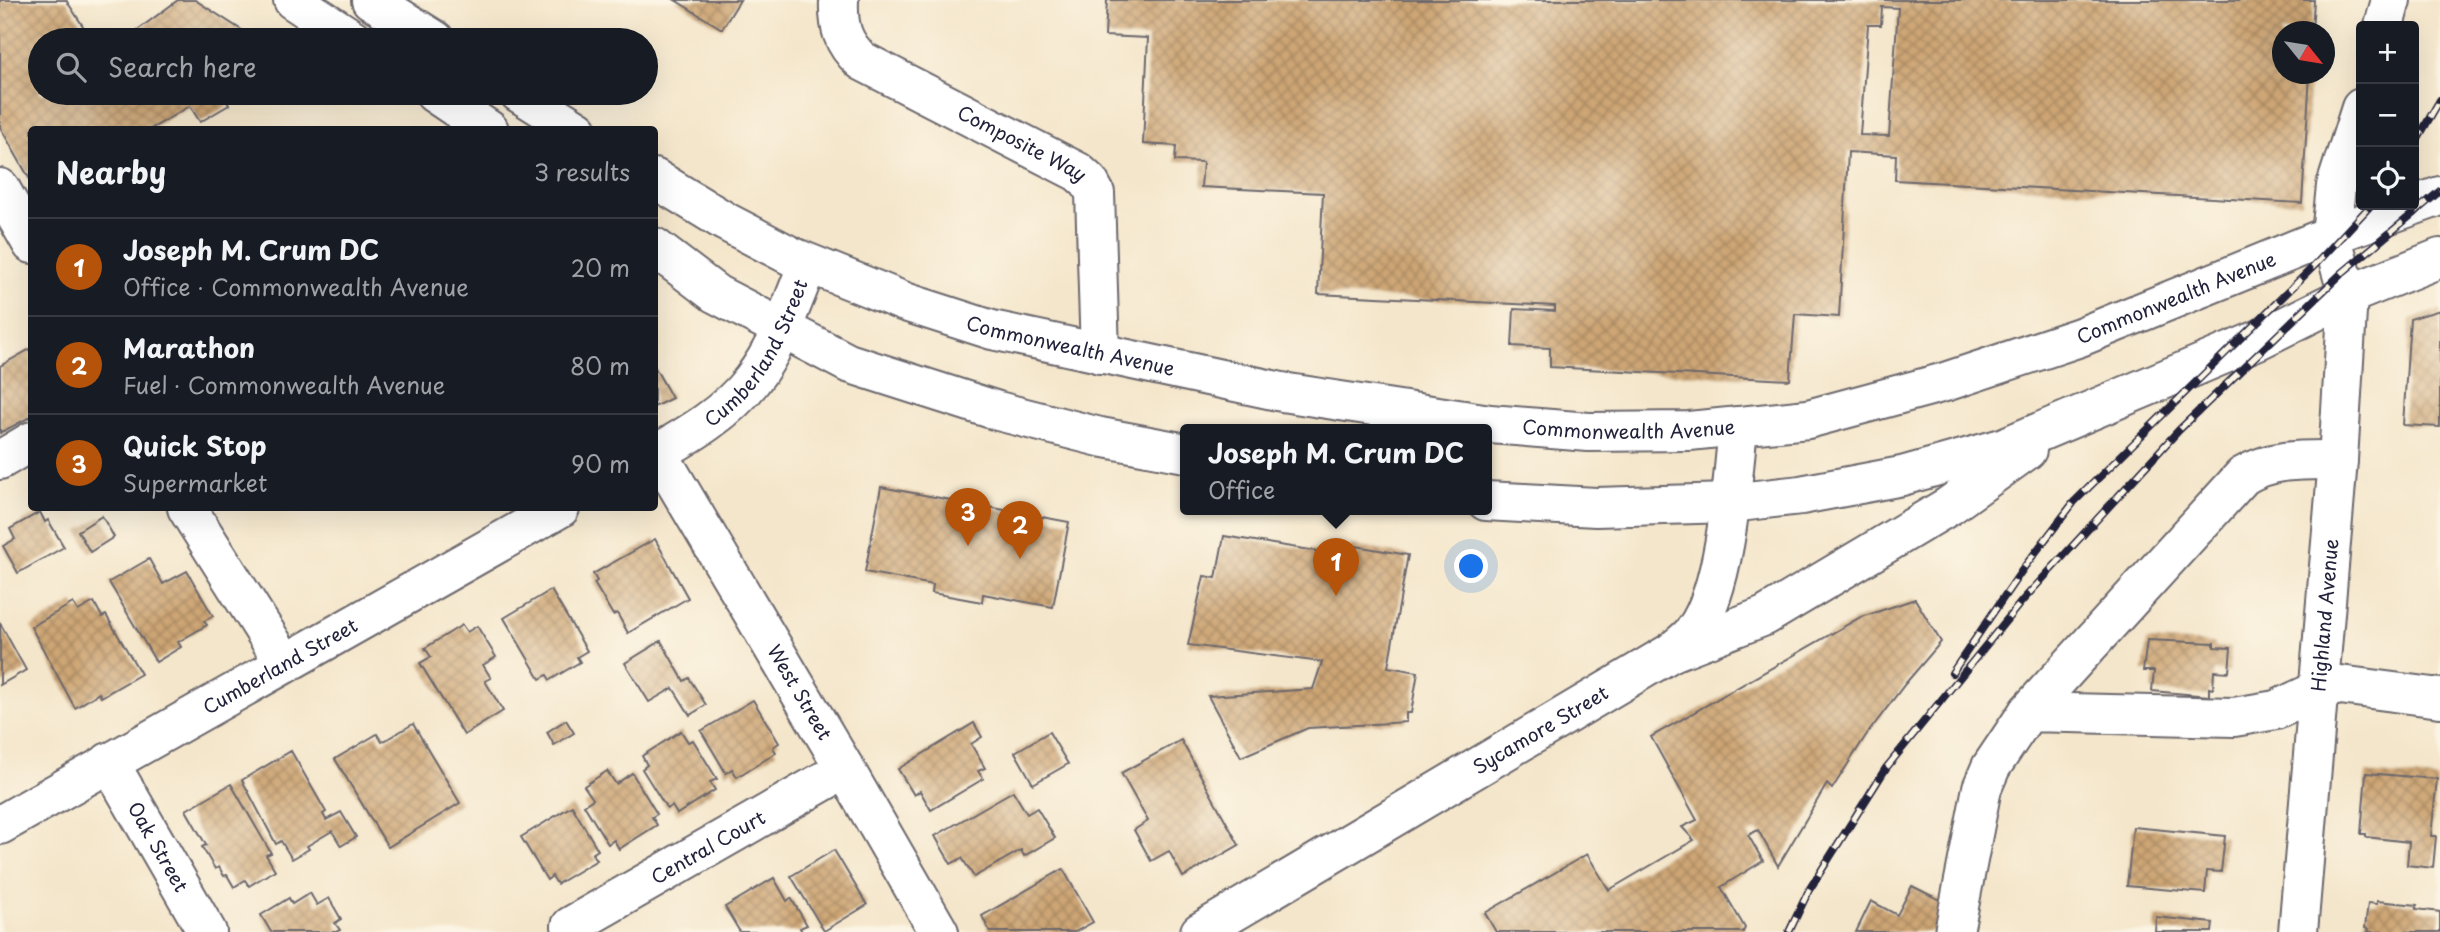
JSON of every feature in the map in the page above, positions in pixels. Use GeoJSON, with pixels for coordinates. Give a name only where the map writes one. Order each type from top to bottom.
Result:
{"type":"FeatureCollection","features":[{"type":"Feature","properties":{"kind":"main road"},"geometry":{"type":"LineString","coordinates":[[293,0],[336,28]]}},
{"type":"Feature","properties":{"kind":"main road","name":"Composite Way"},"geometry":{"type":"LineString","coordinates":[[839,0],[838,20],[842,37],[850,50],[862,61],[1077,172],[1089,182],[1095,193],[1100,354]]}},
{"type":"Feature","properties":{"kind":"main road"},"geometry":{"type":"LineString","coordinates":[[2385,21],[2391,0]]}},
{"type":"Feature","properties":{"kind":"main road"},"geometry":{"type":"LineString","coordinates":[[379,2],[417,28]]}},
{"type":"Feature","properties":{"kind":"main road"},"geometry":{"type":"LineString","coordinates":[[452,105],[483,126]]}},
{"type":"Feature","properties":{"kind":"main road"},"geometry":{"type":"LineString","coordinates":[[538,105],[572,126]]}},
{"type":"Feature","properties":{"kind":"main road","name":"Highland Avenue"},"geometry":{"type":"LineString","coordinates":[[2298,932],[2338,460],[2348,295],[2332,235],[2336,186],[2356,124]]}},
{"type":"Feature","properties":{"kind":"main road","name":"Commonwealth Avenue"},"geometry":{"type":"LineString","coordinates":[[658,180],[726,222],[808,264],[905,302],[992,330],[1282,392],[1490,424]]}},
{"type":"Feature","properties":{"kind":"main road"},"geometry":{"type":"LineString","coordinates":[[0,188],[28,237]]}},
{"type":"Feature","properties":{"kind":"main road","name":"Commonwealth Avenue"},"geometry":{"type":"LineString","coordinates":[[1492,424],[1589,432],[1689,431],[1808,419],[1945,382],[2080,337],[2332,235],[2440,197]]}},
{"type":"Feature","properties":{"kind":"main road"},"geometry":{"type":"LineString","coordinates":[[658,250],[716,293],[848,363],[998,411],[1100,437],[1180,452]]}},
{"type":"Feature","properties":{"kind":"main road"},"geometry":{"type":"LineString","coordinates":[[1492,501],[1596,507],[1730,503],[1801,495],[1902,476],[2002,447],[2069,420],[2258,340],[2348,295],[2440,258]]}},
{"type":"Feature","properties":{"kind":"main road","name":"Cumberland Street"},"geometry":{"type":"LineString","coordinates":[[658,453],[717,415],[735,400],[761,369],[808,264]]}},
{"type":"Feature","properties":{"kind":"main road"},"geometry":{"type":"LineString","coordinates":[[1672,652],[1765,616],[1949,506],[2069,420]]}},
{"type":"Feature","properties":{"kind":"main road","name":"Sycamore Street"},"geometry":{"type":"LineString","coordinates":[[1200,932],[1672,652],[1695,632],[1707,611],[1715,587],[1730,503],[1738,426]]}},
{"type":"Feature","properties":{"kind":"main road"},"geometry":{"type":"LineString","coordinates":[[0,460],[28,444]]}},
{"type":"Feature","properties":{"kind":"main road","name":"West Street"},"geometry":{"type":"LineString","coordinates":[[658,457],[845,769],[939,932]]}},
{"type":"Feature","properties":{"kind":"main road"},"geometry":{"type":"LineString","coordinates":[[1954,932],[1982,788],[1991,767],[2028,712],[2243,476],[2257,467],[2285,460],[2338,460]]}},
{"type":"Feature","properties":{"kind":"main road"},"geometry":{"type":"LineString","coordinates":[[189,511],[284,662]]}},
{"type":"Feature","properties":{"kind":"main road","name":"Cumberland Street"},"geometry":{"type":"LineString","coordinates":[[0,825],[553,511]]}},
{"type":"Feature","properties":{"kind":"main road"},"geometry":{"type":"LineString","coordinates":[[2028,712],[2234,717],[2276,710],[2319,690],[2340,685],[2440,698]]}},
{"type":"Feature","properties":{"kind":"main road","name":"Oak Street"},"geometry":{"type":"LineString","coordinates":[[109,762],[207,932]]}},
{"type":"Feature","properties":{"kind":"main road","name":"Central Court"},"geometry":{"type":"LineString","coordinates":[[571,926],[845,769]]}},
{"type":"Feature","properties":{"kind":"building"},"geometry":{"type":"Polygon","coordinates":[[[0,0],[66,0],[84,28],[28,28],[28,105],[229,105],[200,122],[190,106],[156,126],[28,126],[28,176],[0,127],[0,0]]]}},
{"type":"Feature","properties":{"kind":"building"},"geometry":{"type":"Polygon","coordinates":[[[178,0],[195,0],[238,28],[140,28],[178,0]]]}},
{"type":"Feature","properties":{"kind":"building"},"geometry":{"type":"Polygon","coordinates":[[[675,0],[740,0],[722,29],[675,0]]]}},
{"type":"Feature","properties":{"kind":"building"},"geometry":{"type":"Polygon","coordinates":[[[1107,0],[2314,0],[2313,21],[2272,21],[2272,84],[2309,84],[2302,203],[1895,180],[1896,155],[1848,152],[1839,317],[1795,314],[1790,380],[1550,367],[1550,348],[1512,346],[1514,309],[1555,311],[1555,306],[1318,294],[1323,193],[1201,187],[1203,162],[1175,161],[1176,146],[1143,144],[1148,38],[1105,36],[1107,0]],[[1882,7],[1881,25],[1868,25],[1860,135],[1889,136],[1898,8],[1882,7]]]}},
{"type":"Feature","properties":{"kind":"building"},"geometry":{"type":"Polygon","coordinates":[[[2440,310],[2440,427],[2403,425],[2410,319],[2440,310]]]}},
{"type":"Feature","properties":{"kind":"building"},"geometry":{"type":"Polygon","coordinates":[[[28,350],[28,418],[0,433],[0,366],[28,350]]]}},
{"type":"Feature","properties":{"kind":"building"},"geometry":{"type":"Polygon","coordinates":[[[658,373],[672,398],[658,405],[658,373]]]}},
{"type":"Feature","properties":{"kind":"building"},"geometry":{"type":"Polygon","coordinates":[[[881,487],[1069,522],[1053,607],[983,594],[982,602],[932,593],[933,585],[865,572],[881,487]]]}},
{"type":"Feature","properties":{"kind":"building"},"geometry":{"type":"Polygon","coordinates":[[[40,512],[64,547],[18,573],[3,546],[15,539],[10,529],[40,512]]]}},
{"type":"Feature","properties":{"kind":"building"},"geometry":{"type":"Polygon","coordinates":[[[102,516],[114,537],[90,552],[78,531],[102,516]]]}},
{"type":"Feature","properties":{"kind":"building"},"geometry":{"type":"Polygon","coordinates":[[[1224,536],[1347,556],[1350,545],[1408,555],[1388,667],[1418,672],[1411,713],[1406,713],[1406,722],[1308,728],[1241,757],[1208,696],[1313,689],[1322,662],[1188,645],[1204,576],[1216,578],[1224,536]]]}},
{"type":"Feature","properties":{"kind":"building"},"geometry":{"type":"Polygon","coordinates":[[[655,539],[688,598],[628,633],[617,613],[613,615],[594,583],[597,581],[593,574],[655,539]]]}},
{"type":"Feature","properties":{"kind":"building"},"geometry":{"type":"Polygon","coordinates":[[[149,559],[163,584],[187,571],[213,616],[204,621],[207,625],[178,642],[181,647],[156,662],[109,582],[149,559]]]}},
{"type":"Feature","properties":{"kind":"building"},"geometry":{"type":"Polygon","coordinates":[[[551,590],[587,651],[577,657],[580,662],[550,680],[547,675],[540,679],[504,618],[551,590]]]}},
{"type":"Feature","properties":{"kind":"building"},"geometry":{"type":"Polygon","coordinates":[[[1915,599],[1941,642],[1865,737],[1832,789],[1827,784],[1778,866],[1758,830],[1748,835],[1763,861],[1721,887],[1745,928],[1743,932],[1496,932],[1485,913],[1587,854],[1609,890],[1694,840],[1682,827],[1697,820],[1651,737],[1859,618],[1915,599]]]}},
{"type":"Feature","properties":{"kind":"building"},"geometry":{"type":"Polygon","coordinates":[[[94,602],[102,617],[106,615],[141,674],[101,697],[99,693],[75,708],[31,627],[73,603],[78,611],[94,602]]]}},
{"type":"Feature","properties":{"kind":"building"},"geometry":{"type":"Polygon","coordinates":[[[0,623],[26,670],[0,685],[0,623]]]}},
{"type":"Feature","properties":{"kind":"building"},"geometry":{"type":"Polygon","coordinates":[[[462,625],[467,632],[477,626],[496,657],[483,665],[491,678],[485,681],[503,711],[464,735],[420,663],[431,657],[425,648],[462,625]]]}},
{"type":"Feature","properties":{"kind":"building"},"geometry":{"type":"Polygon","coordinates":[[[2147,640],[2214,643],[2214,647],[2231,648],[2229,672],[2214,671],[2213,689],[2209,688],[2209,696],[2152,691],[2154,671],[2143,671],[2147,640]]]}},
{"type":"Feature","properties":{"kind":"building"},"geometry":{"type":"Polygon","coordinates":[[[661,641],[684,681],[689,678],[706,705],[690,715],[673,688],[649,702],[625,663],[661,641]]]}},
{"type":"Feature","properties":{"kind":"building"},"geometry":{"type":"Polygon","coordinates":[[[753,700],[779,743],[773,747],[776,753],[737,777],[732,769],[726,773],[701,731],[753,700]]]}},
{"type":"Feature","properties":{"kind":"building"},"geometry":{"type":"Polygon","coordinates":[[[566,720],[574,733],[554,745],[547,732],[566,720]]]}},
{"type":"Feature","properties":{"kind":"building"},"geometry":{"type":"Polygon","coordinates":[[[974,723],[982,737],[971,744],[985,768],[978,771],[983,779],[931,810],[920,791],[914,795],[898,769],[974,723]]]}},
{"type":"Feature","properties":{"kind":"building"},"geometry":{"type":"Polygon","coordinates":[[[413,724],[460,803],[388,847],[335,759],[377,734],[382,742],[413,724]]]}},
{"type":"Feature","properties":{"kind":"building"},"geometry":{"type":"Polygon","coordinates":[[[681,731],[688,742],[693,740],[717,779],[710,782],[715,790],[677,814],[672,806],[667,809],[642,769],[647,765],[642,756],[681,731]]]}},
{"type":"Feature","properties":{"kind":"building"},"geometry":{"type":"Polygon","coordinates":[[[1049,732],[1068,764],[1033,784],[1015,752],[1049,732]]]}},
{"type":"Feature","properties":{"kind":"building"},"geometry":{"type":"Polygon","coordinates":[[[1181,740],[1239,845],[1183,877],[1169,851],[1151,861],[1134,830],[1148,821],[1121,773],[1181,740]]]}},
{"type":"Feature","properties":{"kind":"building"},"geometry":{"type":"Polygon","coordinates":[[[291,751],[326,812],[323,814],[326,820],[341,812],[356,837],[341,846],[332,831],[292,859],[281,841],[276,844],[242,780],[291,751]]]}},
{"type":"Feature","properties":{"kind":"building"},"geometry":{"type":"Polygon","coordinates":[[[607,771],[616,784],[632,773],[657,814],[652,817],[657,825],[619,849],[614,840],[608,844],[584,805],[593,799],[584,786],[607,771]]]}},
{"type":"Feature","properties":{"kind":"building"},"geometry":{"type":"Polygon","coordinates":[[[2366,773],[2437,779],[2431,836],[2436,836],[2433,868],[2407,865],[2409,842],[2366,837],[2366,834],[2361,834],[2366,773]]]}},
{"type":"Feature","properties":{"kind":"building"},"geometry":{"type":"Polygon","coordinates":[[[231,784],[271,853],[266,855],[275,870],[249,886],[245,880],[234,887],[219,867],[215,869],[202,847],[206,845],[186,810],[231,784]]]}},
{"type":"Feature","properties":{"kind":"building"},"geometry":{"type":"Polygon","coordinates":[[[1013,791],[1027,814],[1037,808],[1055,838],[1024,856],[1021,850],[974,877],[962,858],[951,864],[935,836],[1013,791]]]}},
{"type":"Feature","properties":{"kind":"building"},"geometry":{"type":"Polygon","coordinates":[[[572,806],[598,850],[592,854],[597,860],[557,884],[552,876],[547,880],[521,837],[572,806]]]}},
{"type":"Feature","properties":{"kind":"building"},"geometry":{"type":"Polygon","coordinates":[[[2133,827],[2225,836],[2221,872],[2207,871],[2205,893],[2127,886],[2133,827]]]}},
{"type":"Feature","properties":{"kind":"building"},"geometry":{"type":"Polygon","coordinates":[[[834,850],[867,905],[824,931],[791,876],[834,850]]]}},
{"type":"Feature","properties":{"kind":"building"},"geometry":{"type":"Polygon","coordinates":[[[1063,869],[1093,922],[1075,932],[990,932],[982,916],[1063,869]]]}},
{"type":"Feature","properties":{"kind":"building"},"geometry":{"type":"Polygon","coordinates":[[[774,878],[787,901],[791,898],[807,925],[800,928],[802,932],[740,932],[725,907],[774,878]]]}},
{"type":"Feature","properties":{"kind":"building"},"geometry":{"type":"Polygon","coordinates":[[[1912,886],[1952,906],[1939,932],[1856,932],[1871,901],[1897,915],[1912,886]]]}},
{"type":"Feature","properties":{"kind":"building"},"geometry":{"type":"Polygon","coordinates":[[[310,893],[317,905],[329,898],[341,919],[335,923],[340,930],[271,932],[261,915],[289,898],[292,904],[310,893]]]}},
{"type":"Feature","properties":{"kind":"building"},"geometry":{"type":"Polygon","coordinates":[[[2377,901],[2417,905],[2416,909],[2440,912],[2440,932],[2368,932],[2369,929],[2365,928],[2368,903],[2377,904],[2377,901]]]}},
{"type":"Feature","properties":{"kind":"building"},"geometry":{"type":"Polygon","coordinates":[[[2156,917],[2213,923],[2212,932],[2155,932],[2156,917]]]}},
{"type":"Feature","properties":{"kind":"railway"},"geometry":{"type":"LineString","coordinates":[[2419,136],[2440,100]]}},
{"type":"Feature","properties":{"kind":"railway"},"geometry":{"type":"LineString","coordinates":[[1789,932],[1809,890],[1886,768],[2022,601],[2179,430],[2342,273],[2440,191]]}},
{"type":"Feature","properties":{"kind":"railway"},"geometry":{"type":"LineString","coordinates":[[1952,673],[2025,566],[2074,502],[2314,266],[2366,210]]}},
{"type":"Feature","properties":{"kind":"place","name":"Quick Stop"},"geometry":{"type":"Point","coordinates":[968,546]}},
{"type":"Feature","properties":{"kind":"place","name":"Marathon"},"geometry":{"type":"Point","coordinates":[1020,559]}},
{"type":"Feature","properties":{"kind":"place","name":"Joseph M. Crum DC"},"geometry":{"type":"Point","coordinates":[1336,596]}}]}
